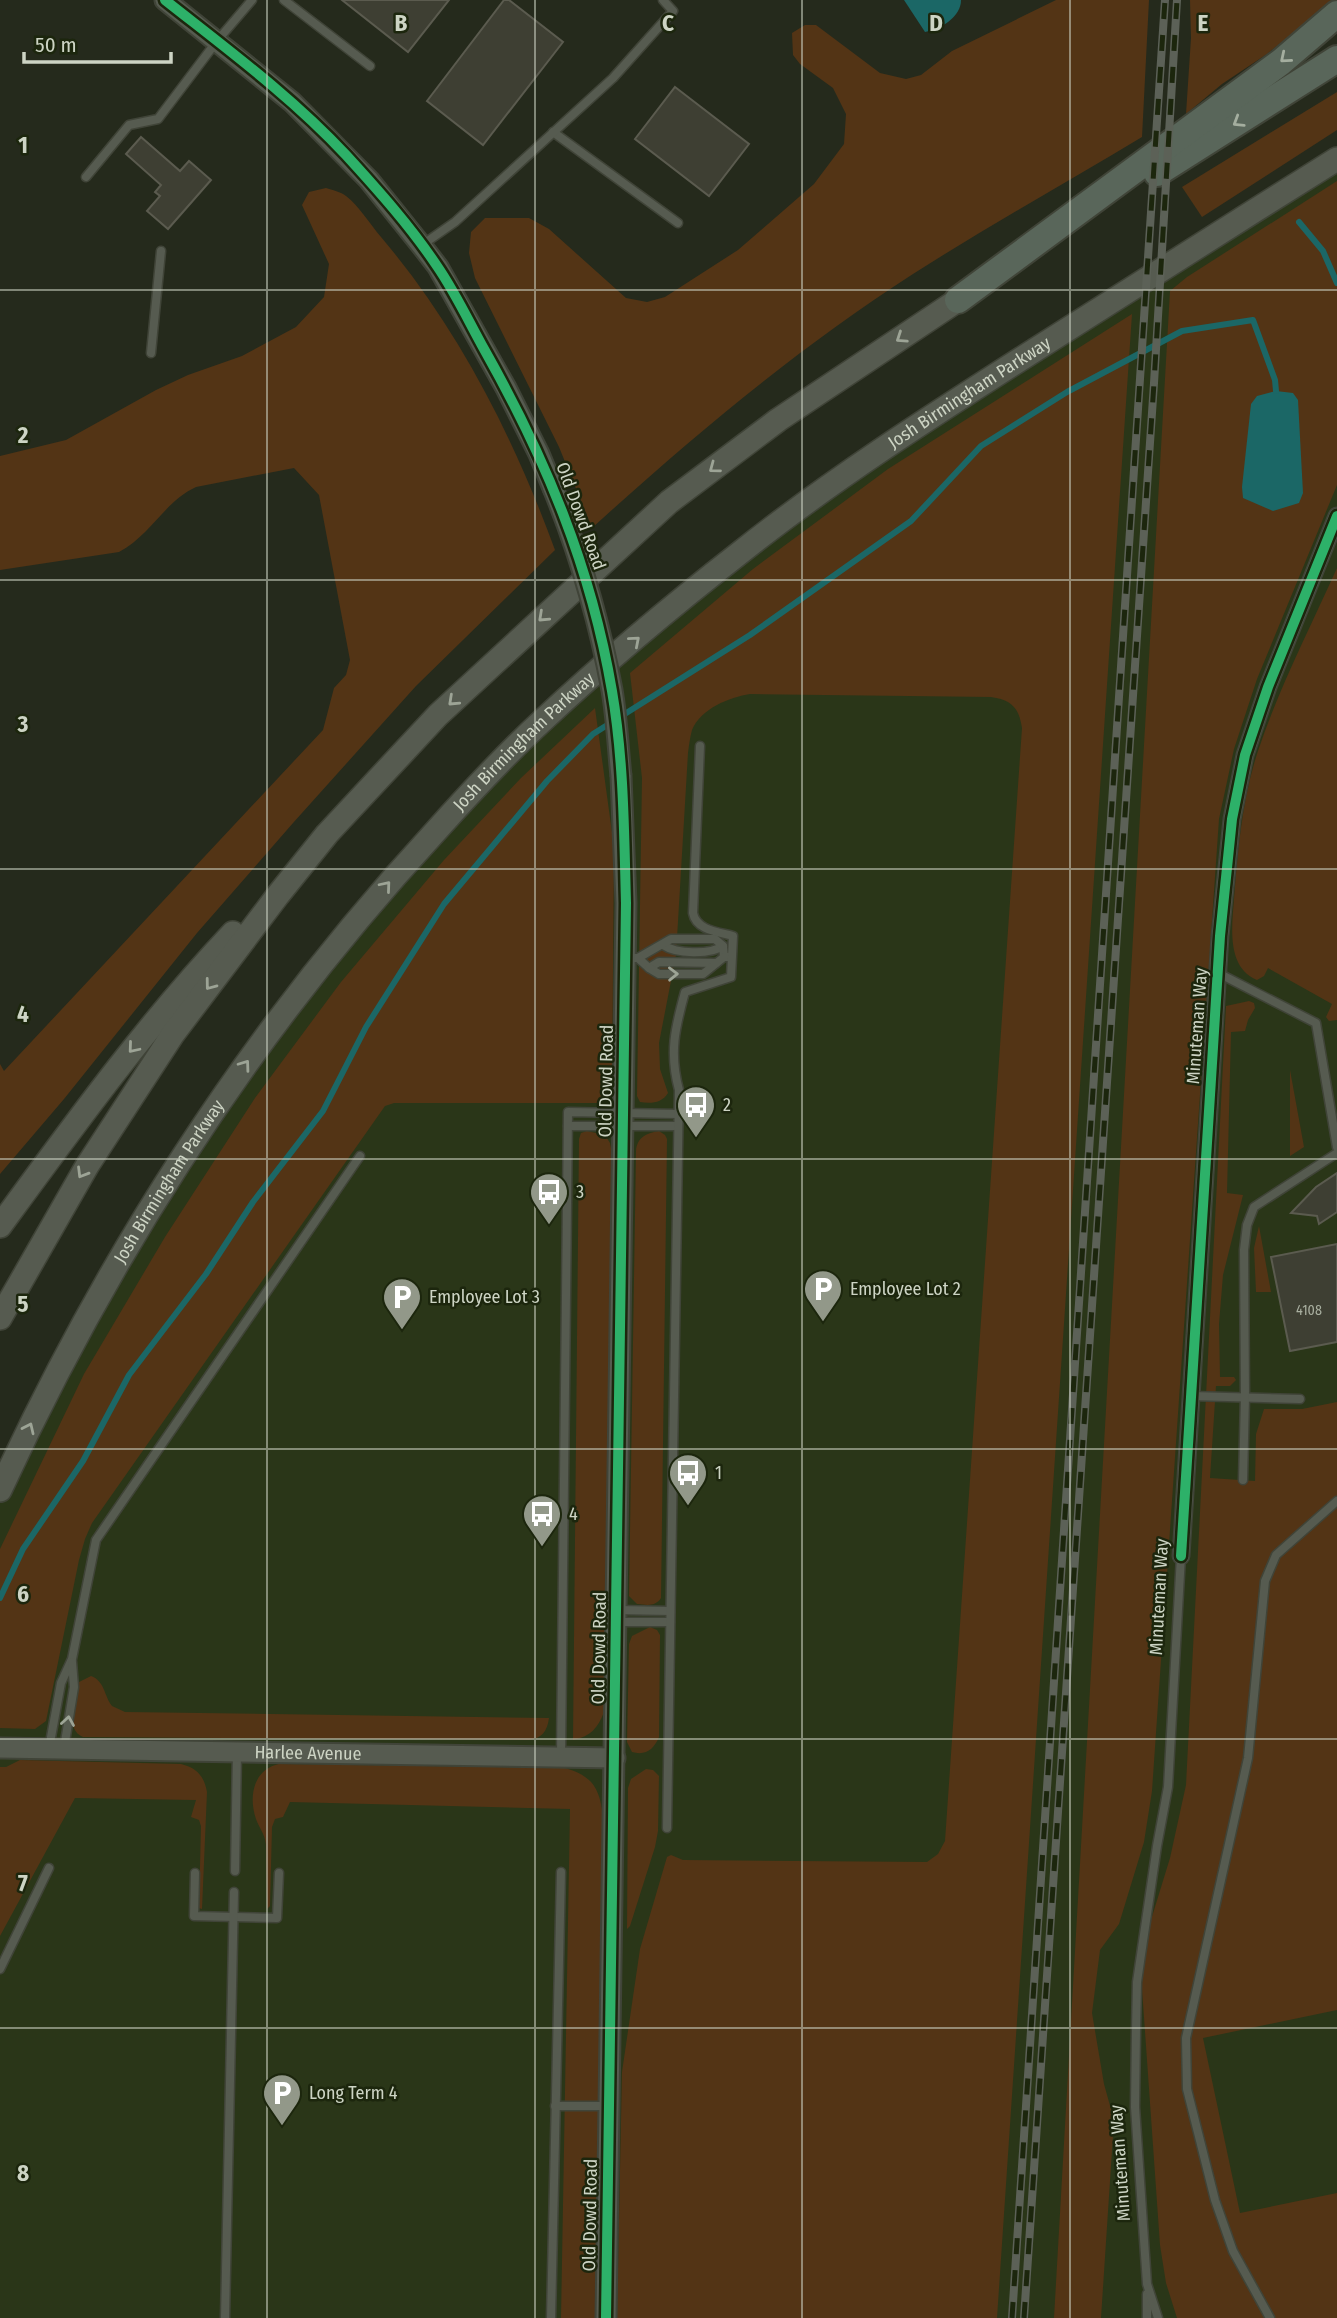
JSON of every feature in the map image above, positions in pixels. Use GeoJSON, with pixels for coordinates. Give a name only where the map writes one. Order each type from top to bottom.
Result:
{"type":"FeatureCollection","features":[{"type":"Feature","properties":{"kind":"highway"},"geometry":{"type":"LineString","coordinates":[[958,300],[1281,62],[1337,14]]}},
{"type":"Feature","properties":{"kind":"highway"},"geometry":{"type":"LineString","coordinates":[[958,300],[1337,59]]}},
{"type":"Feature","properties":{"kind":"main road","name":"Josh Birmingham Parkway"},"geometry":{"type":"LineString","coordinates":[[0,1490],[94,1301],[191,1143],[284,1012],[337,944],[393,877],[481,781],[542,721],[673,608],[741,552],[880,449],[1337,159]]}},
{"type":"Feature","properties":{"kind":"main road"},"geometry":{"type":"LineString","coordinates":[[0,1226],[115,1070],[199,969],[438,715],[668,502],[778,420],[958,300]]}},
{"type":"Feature","properties":{"kind":"main road"},"geometry":{"type":"LineString","coordinates":[[0,1318],[87,1166],[173,1034],[327,834]]}},
{"type":"Feature","properties":{"kind":"street","name":"Old Dowd Road"},"geometry":{"type":"LineString","coordinates":[[165,0],[292,102],[344,153],[438,267],[506,388],[539,454],[575,541],[596,617],[612,692],[621,776],[632,958],[623,1119],[606,2318]]}},
{"type":"Feature","properties":{"kind":"street","name":"Minuteman Way"},"geometry":{"type":"LineString","coordinates":[[1181,1556],[1217,973],[1231,819],[1245,755],[1268,687],[1337,516]]}},
{"type":"Feature","properties":{"kind":"street","name":"Harlee Avenue"},"geometry":{"type":"LineString","coordinates":[[0,1748],[615,1758]]}},
{"type":"Feature","properties":{"kind":"lane"},"geometry":{"type":"LineString","coordinates":[[86,177],[129,125],[158,119],[252,0]]}},
{"type":"Feature","properties":{"kind":"lane"},"geometry":{"type":"LineString","coordinates":[[285,0],[370,66]]}},
{"type":"Feature","properties":{"kind":"lane"},"geometry":{"type":"LineString","coordinates":[[421,246],[455,222],[612,78],[673,11],[663,0]]}},
{"type":"Feature","properties":{"kind":"lane"},"geometry":{"type":"LineString","coordinates":[[553,132],[678,223]]}},
{"type":"Feature","properties":{"kind":"lane"},"geometry":{"type":"LineString","coordinates":[[151,352],[161,251]]}},
{"type":"Feature","properties":{"kind":"lane"},"geometry":{"type":"LineString","coordinates":[[700,746],[693,884],[694,920],[699,926],[733,936],[724,959]]}},
{"type":"Feature","properties":{"kind":"lane"},"geometry":{"type":"LineString","coordinates":[[632,958],[671,939],[715,939],[723,946],[724,959],[731,977],[685,992],[672,1049],[678,1090],[678,1126],[667,1828]]}},
{"type":"Feature","properties":{"kind":"lane"},"geometry":{"type":"LineString","coordinates":[[632,958],[649,968],[659,962],[724,959]]}},
{"type":"Feature","properties":{"kind":"lane"},"geometry":{"type":"LineString","coordinates":[[1217,973],[1316,1023],[1337,1147]]}},
{"type":"Feature","properties":{"kind":"lane"},"geometry":{"type":"LineString","coordinates":[[561,1756],[568,1112],[678,1126]]}},
{"type":"Feature","properties":{"kind":"lane"},"geometry":{"type":"LineString","coordinates":[[568,1126],[678,1114]]}},
{"type":"Feature","properties":{"kind":"lane"},"geometry":{"type":"LineString","coordinates":[[1242,1480],[1245,1397],[1244,1250],[1247,1225],[1254,1207],[1337,1153]]}},
{"type":"Feature","properties":{"kind":"lane"},"geometry":{"type":"LineString","coordinates":[[57,1748],[61,1683],[72,1659],[96,1540],[360,1156]]}},
{"type":"Feature","properties":{"kind":"lane"},"geometry":{"type":"LineString","coordinates":[[1191,1396],[1300,1399]]}},
{"type":"Feature","properties":{"kind":"lane"},"geometry":{"type":"LineString","coordinates":[[1270,2318],[1233,2251],[1215,2200],[1187,2089],[1186,2038],[1248,1758],[1265,1581],[1276,1555],[1337,1501]]}},
{"type":"Feature","properties":{"kind":"lane","name":"Minuteman Way"},"geometry":{"type":"LineString","coordinates":[[1158,2318],[1147,2284],[1135,2108],[1138,1982],[1168,1787],[1181,1556]]}},
{"type":"Feature","properties":{"kind":"lane"},"geometry":{"type":"LineString","coordinates":[[617,1616],[670,1611]]}},
{"type":"Feature","properties":{"kind":"lane"},"geometry":{"type":"LineString","coordinates":[[617,1616],[670,1622]]}},
{"type":"Feature","properties":{"kind":"lane"},"geometry":{"type":"LineString","coordinates":[[57,1748],[74,1687],[72,1659]]}},
{"type":"Feature","properties":{"kind":"lane"},"geometry":{"type":"LineString","coordinates":[[235,1871],[237,1751]]}},
{"type":"Feature","properties":{"kind":"lane"},"geometry":{"type":"LineString","coordinates":[[0,1969],[49,1868]]}},
{"type":"Feature","properties":{"kind":"lane"},"geometry":{"type":"LineString","coordinates":[[195,1873],[194,1916],[277,1918],[279,1872]]}},
{"type":"Feature","properties":{"kind":"lane"},"geometry":{"type":"LineString","coordinates":[[551,2318],[561,1872]]}},
{"type":"Feature","properties":{"kind":"lane"},"geometry":{"type":"LineString","coordinates":[[225,2318],[234,1892]]}},
{"type":"Feature","properties":{"kind":"lane"},"geometry":{"type":"LineString","coordinates":[[555,2106],[609,2106]]}},
{"type":"Feature","properties":{"kind":"lane"},"geometry":{"type":"LineString","coordinates":[[1147,2284],[1147,2318]]}},
{"type":"Feature","properties":{"kind":"shaded area"},"geometry":{"type":"Polygon","coordinates":[[[1056,0],[1149,0],[1142,137],[941,256],[870,302],[747,394],[592,528],[559,447],[475,278],[469,253],[471,232],[485,218],[529,218],[549,229],[626,298],[647,302],[665,297],[738,250],[814,184],[844,144],[846,114],[833,88],[800,64],[793,55],[792,33],[805,25],[816,25],[880,73],[906,79],[921,75],[952,51],[1056,0]]]}},
{"type":"Feature","properties":{"kind":"shaded area"},"geometry":{"type":"Polygon","coordinates":[[[1190,0],[1334,0],[1186,114],[1191,38],[1190,0]]]}},
{"type":"Feature","properties":{"kind":"shaded area"},"geometry":{"type":"Polygon","coordinates":[[[1337,92],[1337,130],[1202,217],[1182,187],[1337,92]]]}},
{"type":"Feature","properties":{"kind":"shaded area"},"geometry":{"type":"Polygon","coordinates":[[[1337,159],[1337,2318],[0,2318],[0,1490],[184,1153],[481,781],[741,552],[1337,159]]]}},
{"type":"Feature","properties":{"kind":"shaded area"},"geometry":{"type":"Polygon","coordinates":[[[1337,181],[1337,485],[1257,679],[1234,749],[1219,819],[1152,1791],[1144,1842],[1119,1924],[1100,1950],[1092,2013],[1104,2084],[1114,2120],[1101,2318],[1054,2318],[1170,291],[1187,277],[1337,181]]]}},
{"type":"Feature","properties":{"kind":"shaded area"},"geometry":{"type":"Polygon","coordinates":[[[326,188],[344,195],[360,210],[409,272],[460,347],[502,426],[555,550],[416,686],[293,823],[197,933],[0,1174],[0,1064],[4,1071],[323,730],[334,688],[346,675],[350,660],[319,495],[294,468],[196,487],[175,501],[140,537],[119,552],[0,570],[0,456],[66,440],[156,390],[188,375],[242,356],[296,327],[324,297],[329,264],[302,205],[309,192],[326,188]]]}},
{"type":"Feature","properties":{"kind":"shaded area"},"geometry":{"type":"Polygon","coordinates":[[[1132,314],[997,2318],[617,2318],[622,2072],[640,1949],[667,1857],[671,1855],[683,1860],[927,1862],[938,1854],[945,1841],[1022,728],[1019,715],[1013,706],[1004,700],[991,697],[750,694],[725,701],[702,716],[692,730],[689,747],[676,955],[659,1043],[660,1069],[668,1093],[659,1101],[644,1103],[640,1102],[637,1096],[642,778],[630,673],[753,569],[888,469],[1132,314]]]}},
{"type":"Feature","properties":{"kind":"shaded area"},"geometry":{"type":"Polygon","coordinates":[[[1337,568],[1337,1020],[1329,1021],[1326,1017],[1332,1004],[1268,968],[1264,976],[1257,980],[1247,974],[1236,956],[1232,921],[1242,824],[1258,751],[1275,704],[1337,568]]]}},
{"type":"Feature","properties":{"kind":"shaded area"},"geometry":{"type":"Polygon","coordinates":[[[595,708],[614,847],[612,1091],[609,1097],[598,1103],[394,1103],[385,1106],[92,1523],[79,1560],[46,1721],[35,1729],[0,1728],[0,1549],[84,1374],[165,1237],[255,1098],[341,982],[444,860],[521,778],[595,708]]]}},
{"type":"Feature","properties":{"kind":"shaded area"},"geometry":{"type":"Polygon","coordinates":[[[1249,1001],[1254,1003],[1255,1008],[1245,1031],[1231,1032],[1227,1193],[1243,1195],[1223,1275],[1219,1324],[1220,1377],[1234,1377],[1236,1380],[1230,1386],[1216,1386],[1210,1478],[1255,1481],[1256,1434],[1264,1409],[1302,1409],[1337,1402],[1337,2010],[1203,2038],[1240,2213],[1337,2193],[1337,2318],[1177,2318],[1166,2283],[1160,2245],[1142,1989],[1143,1946],[1170,1858],[1186,1785],[1226,1006],[1249,1001]]]}},
{"type":"Feature","properties":{"kind":"shaded area"},"geometry":{"type":"Polygon","coordinates":[[[1290,1070],[1304,1147],[1290,1156],[1290,1070]]]}},
{"type":"Feature","properties":{"kind":"shaded area"},"geometry":{"type":"Polygon","coordinates":[[[587,1131],[605,1135],[612,1154],[604,1712],[593,1731],[573,1740],[579,1139],[581,1133],[587,1131]]]}},
{"type":"Feature","properties":{"kind":"shaded area"},"geometry":{"type":"Polygon","coordinates":[[[659,1131],[667,1139],[661,1598],[656,1603],[647,1605],[637,1604],[629,1596],[636,1151],[643,1136],[659,1131]]]}},
{"type":"Feature","properties":{"kind":"shaded area"},"geometry":{"type":"Polygon","coordinates":[[[1259,1226],[1271,1292],[1256,1292],[1254,1248],[1259,1226]]]}},
{"type":"Feature","properties":{"kind":"shaded area"},"geometry":{"type":"Polygon","coordinates":[[[650,1627],[660,1635],[659,1737],[649,1750],[637,1753],[632,1752],[627,1742],[629,1644],[632,1636],[650,1627]]]}},
{"type":"Feature","properties":{"kind":"shaded area"},"geometry":{"type":"Polygon","coordinates":[[[91,1676],[102,1685],[112,1706],[125,1712],[549,1718],[543,1734],[529,1740],[83,1737],[74,1727],[73,1704],[79,1682],[91,1676]]]}},
{"type":"Feature","properties":{"kind":"shaded area"},"geometry":{"type":"Polygon","coordinates":[[[20,1760],[181,1764],[195,1770],[202,1777],[207,1792],[202,1909],[199,1908],[201,1826],[199,1820],[191,1817],[196,1800],[75,1798],[0,1936],[0,1767],[20,1760]]]}},
{"type":"Feature","properties":{"kind":"shaded area"},"geometry":{"type":"Polygon","coordinates":[[[279,1764],[565,1768],[585,1776],[596,1789],[604,1826],[595,2318],[561,2318],[570,1809],[290,1802],[283,1817],[275,1819],[272,1827],[270,1906],[267,1909],[266,1845],[254,1810],[253,1793],[264,1771],[279,1764]]]}},
{"type":"Feature","properties":{"kind":"shaded area"},"geometry":{"type":"Polygon","coordinates":[[[646,1769],[653,1770],[659,1776],[658,1831],[627,1929],[628,1788],[631,1779],[646,1769]]]}},
{"type":"Feature","properties":{"kind":"water"},"geometry":{"type":"Polygon","coordinates":[[[904,0],[961,0],[954,17],[925,32],[904,0]]]}},
{"type":"Feature","properties":{"kind":"water"},"geometry":{"type":"Polygon","coordinates":[[[1276,391],[1293,393],[1298,400],[1303,493],[1299,503],[1273,511],[1243,498],[1242,487],[1251,404],[1257,396],[1276,391]]]}},
{"type":"Feature","properties":{"kind":"building"},"geometry":{"type":"Polygon","coordinates":[[[342,0],[449,0],[408,52],[342,0]]]}},
{"type":"Feature","properties":{"kind":"building"},"geometry":{"type":"Polygon","coordinates":[[[504,0],[509,0],[563,42],[483,145],[427,101],[504,0]]]}},
{"type":"Feature","properties":{"kind":"building"},"geometry":{"type":"Polygon","coordinates":[[[675,87],[749,144],[709,196],[635,139],[675,87]]]}},
{"type":"Feature","properties":{"kind":"building"},"geometry":{"type":"Polygon","coordinates":[[[141,137],[180,171],[189,161],[211,180],[168,229],[147,211],[160,196],[155,192],[161,185],[126,154],[141,137]]]}},
{"type":"Feature","properties":{"kind":"building"},"geometry":{"type":"Polygon","coordinates":[[[1337,1173],[1337,1212],[1319,1224],[1317,1216],[1291,1213],[1316,1187],[1337,1173]]]}},
{"type":"Feature","properties":{"kind":"building"},"geometry":{"type":"Polygon","coordinates":[[[1337,1244],[1337,1342],[1290,1351],[1271,1257],[1337,1244]]]}},
{"type":"Feature","properties":{"kind":"waterway"},"geometry":{"type":"LineString","coordinates":[[1299,222],[1323,251],[1337,283]]}},
{"type":"Feature","properties":{"kind":"waterway"},"geometry":{"type":"LineString","coordinates":[[0,1598],[23,1549],[83,1461],[129,1375],[206,1274],[253,1202],[323,1111],[366,1027],[444,904],[547,781],[593,734],[750,635],[911,521],[981,446],[1067,392],[1182,331],[1253,320],[1275,380],[1276,391]]}},
{"type":"Feature","properties":{"kind":"railway"},"geometry":{"type":"LineString","coordinates":[[1012,2318],[1165,0]]}},
{"type":"Feature","properties":{"kind":"railway"},"geometry":{"type":"LineString","coordinates":[[1024,2318],[1154,383],[1177,0]]}},
{"type":"Feature","properties":{"kind":"cycle path"},"geometry":{"type":"LineString","coordinates":[[165,0],[304,113],[394,209],[444,276],[506,390],[546,473],[579,557],[603,645],[612,691],[621,770],[626,903],[606,2318]]}},
{"type":"Feature","properties":{"kind":"cycle path"},"geometry":{"type":"LineString","coordinates":[[1181,1556],[1220,936],[1232,819],[1245,755],[1268,687],[1337,516]]}},
{"type":"Feature","properties":{"kind":"place","name":"2"},"geometry":{"type":"Point","coordinates":[696,1139]}},
{"type":"Feature","properties":{"kind":"place","name":"3"},"geometry":{"type":"Point","coordinates":[549,1226]}},
{"type":"Feature","properties":{"kind":"place","name":"Employee Lot 2"},"geometry":{"type":"Point","coordinates":[823,1323]}},
{"type":"Feature","properties":{"kind":"place","name":"Employee Lot 3"},"geometry":{"type":"Point","coordinates":[402,1331]}},
{"type":"Feature","properties":{"kind":"place","name":"1"},"geometry":{"type":"Point","coordinates":[688,1507]}},
{"type":"Feature","properties":{"kind":"place","name":"4"},"geometry":{"type":"Point","coordinates":[542,1548]}},
{"type":"Feature","properties":{"kind":"place","name":"Long Term 4"},"geometry":{"type":"Point","coordinates":[282,2127]}}]}
